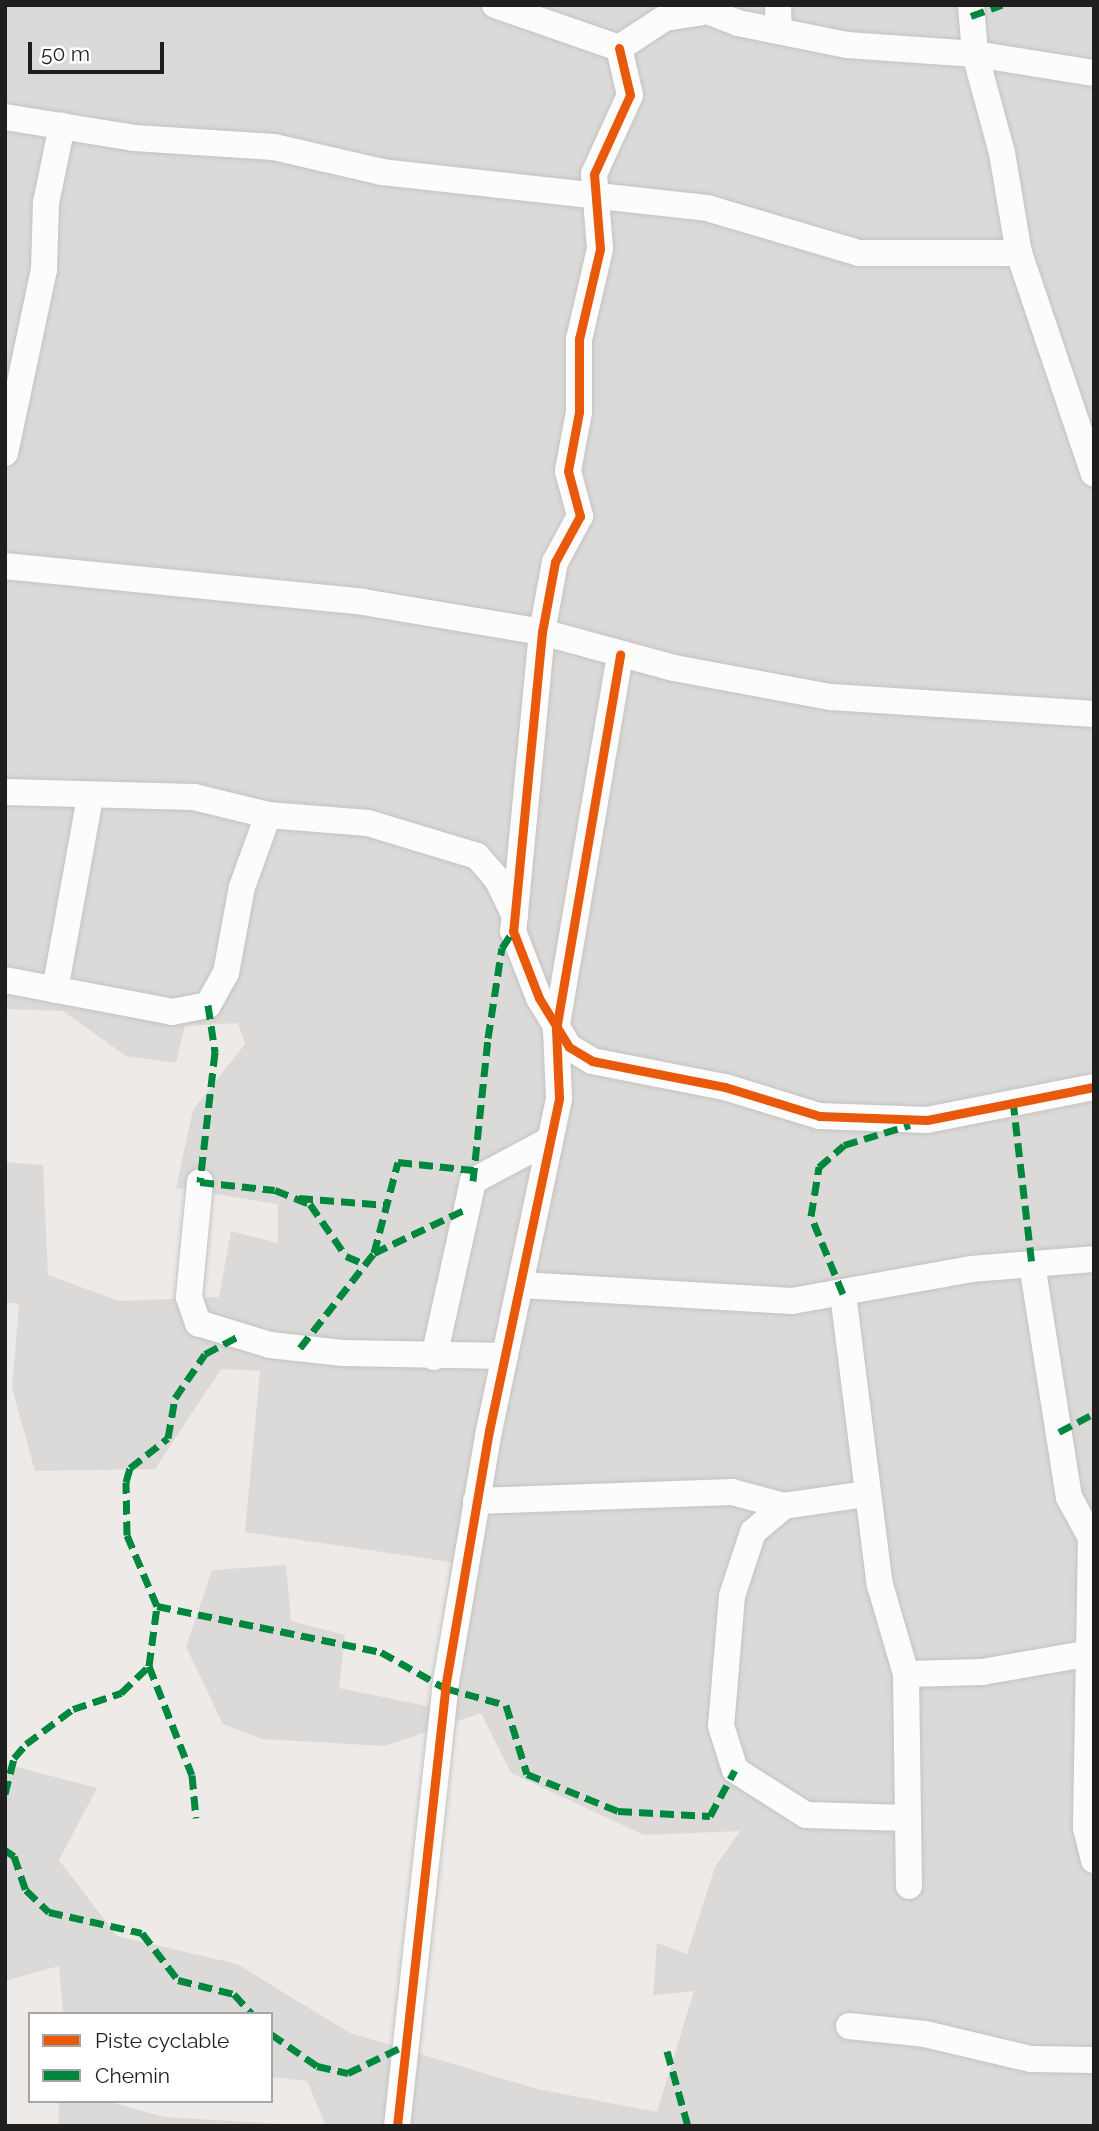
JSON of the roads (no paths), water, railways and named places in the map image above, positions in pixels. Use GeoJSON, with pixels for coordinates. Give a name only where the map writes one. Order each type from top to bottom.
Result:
{"type":"FeatureCollection","features":[{"type":"Feature","properties":{"kind":"street"},"geometry":{"type":"LineString","coordinates":[[495,5],[620,48]]}},
{"type":"Feature","properties":{"kind":"street"},"geometry":{"type":"LineString","coordinates":[[971,5],[975,54],[1002,153],[1019,253],[1088,440],[1094,474]]}},
{"type":"Feature","properties":{"kind":"street"},"geometry":{"type":"LineString","coordinates":[[620,48],[666,18],[696,9],[778,18],[847,45],[975,54],[1094,73]]}},
{"type":"Feature","properties":{"kind":"street"},"geometry":{"type":"LineString","coordinates":[[515,918],[542,632],[555,562],[580,516],[568,471],[579,412],[580,323],[600,249],[595,193],[599,160],[630,95],[620,48]]}},
{"type":"Feature","properties":{"kind":"street"},"geometry":{"type":"LineString","coordinates":[[5,117],[62,127],[274,147],[382,172],[595,193],[707,208],[859,253],[1019,253]]}},
{"type":"Feature","properties":{"kind":"street"},"geometry":{"type":"LineString","coordinates":[[5,453],[44,270],[46,203],[62,127]]}},
{"type":"Feature","properties":{"kind":"street"},"geometry":{"type":"LineString","coordinates":[[5,566],[339,599],[542,632],[620,654],[831,697],[1094,715]]}},
{"type":"Feature","properties":{"kind":"street"},"geometry":{"type":"LineString","coordinates":[[556,1030],[620,654]]}},
{"type":"Feature","properties":{"kind":"street"},"geometry":{"type":"LineString","coordinates":[[5,792],[90,798],[194,797],[268,815],[368,823],[477,856],[498,879],[515,918],[521,952],[556,1030],[562,1076],[476,1501],[445,1688],[397,2126]]}},
{"type":"Feature","properties":{"kind":"street"},"geometry":{"type":"LineString","coordinates":[[55,990],[90,798]]}},
{"type":"Feature","properties":{"kind":"street"},"geometry":{"type":"LineString","coordinates":[[5,980],[172,1012],[208,1004],[226,973],[242,887],[268,815]]}},
{"type":"Feature","properties":{"kind":"street"},"geometry":{"type":"LineString","coordinates":[[556,1030],[592,1061],[725,1087],[818,1116],[927,1120],[1094,1087]]}},
{"type":"Feature","properties":{"kind":"street"},"geometry":{"type":"LineString","coordinates":[[434,1357],[473,1181],[548,1140]]}},
{"type":"Feature","properties":{"kind":"street"},"geometry":{"type":"LineString","coordinates":[[200,1182],[189,1297],[198,1323],[270,1345],[434,1357],[505,1356]]}},
{"type":"Feature","properties":{"kind":"street"},"geometry":{"type":"LineString","coordinates":[[521,1285],[742,1302],[843,1294],[1032,1264],[1094,1259]]}},
{"type":"Feature","properties":{"kind":"street"},"geometry":{"type":"LineString","coordinates":[[1032,1264],[1069,1497],[1093,1538],[1086,1828],[1094,1860]]}},
{"type":"Feature","properties":{"kind":"street"},"geometry":{"type":"LineString","coordinates":[[843,1294],[866,1494],[884,1608],[906,1674],[909,1886]]}},
{"type":"Feature","properties":{"kind":"street"},"geometry":{"type":"LineString","coordinates":[[476,1501],[732,1492],[784,1506],[866,1494]]}},
{"type":"Feature","properties":{"kind":"street"},"geometry":{"type":"LineString","coordinates":[[784,1506],[753,1532],[736,1581],[720,1713],[726,1749],[735,1770],[806,1815],[907,1818]]}},
{"type":"Feature","properties":{"kind":"street"},"geometry":{"type":"LineString","coordinates":[[906,1674],[982,1672],[1091,1653]]}},
{"type":"Feature","properties":{"kind":"street"},"geometry":{"type":"LineString","coordinates":[[849,2026],[925,2034],[1031,2059],[1094,2060]]}}]}
